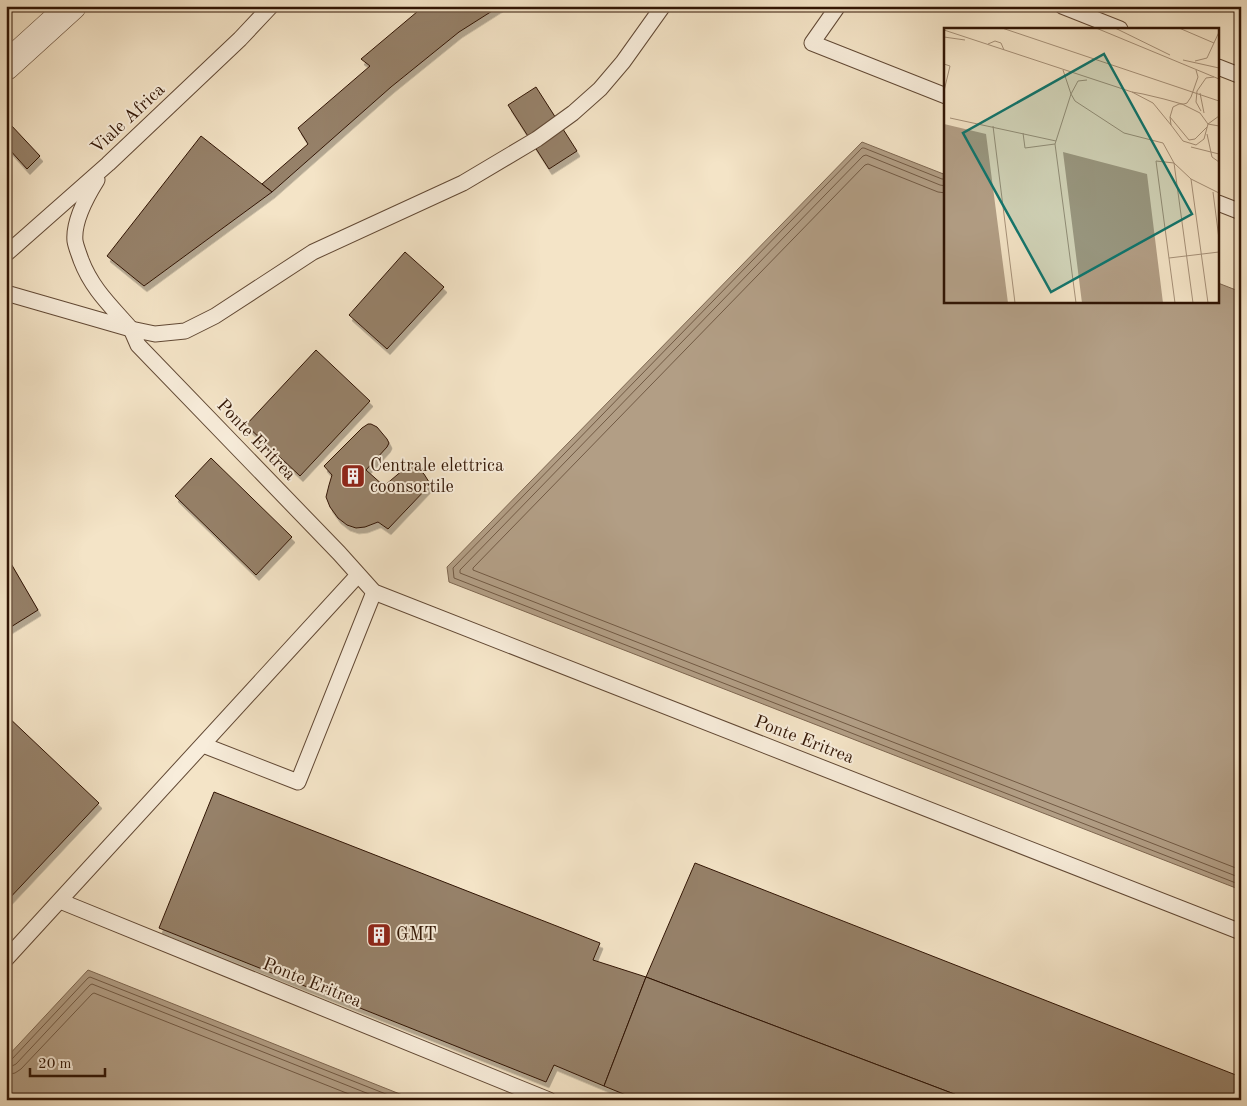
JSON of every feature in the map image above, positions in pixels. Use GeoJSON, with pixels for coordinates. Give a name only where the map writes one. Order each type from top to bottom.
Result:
{"type":"FeatureCollection","features":[{"type":"Feature","properties":{"kind":"street"},"geometry":{"type":"LineString","coordinates":[[6,66],[72,6]]}},
{"type":"Feature","properties":{"kind":"lane","name":"Viale Africa"},"geometry":{"type":"LineString","coordinates":[[6,254],[108,164],[240,39],[271,6]]}},
{"type":"Feature","properties":{"kind":"lane"},"geometry":{"type":"LineString","coordinates":[[6,293],[130,329],[155,334],[185,331],[215,316],[313,252],[463,183],[529,144],[572,113],[600,89],[623,62],[663,6]]}},
{"type":"Feature","properties":{"kind":"lane"},"geometry":{"type":"LineString","coordinates":[[838,6],[812,43],[944,95]]}},
{"type":"Feature","properties":{"kind":"lane"},"geometry":{"type":"LineString","coordinates":[[1062,6],[1117,28]]}},
{"type":"Feature","properties":{"kind":"lane"},"geometry":{"type":"LineString","coordinates":[[1220,68],[1241,76]]}},
{"type":"Feature","properties":{"kind":"lane","name":"Ponte Eritrea"},"geometry":{"type":"LineString","coordinates":[[108,164],[89,193],[76,229],[75,241],[83,266],[93,284],[130,329],[138,345],[374,592],[1241,932]]}},
{"type":"Feature","properties":{"kind":"lane"},"geometry":{"type":"LineString","coordinates":[[1220,204],[1241,212]]}},
{"type":"Feature","properties":{"kind":"lane"},"geometry":{"type":"LineString","coordinates":[[6,959],[358,575]]}},
{"type":"Feature","properties":{"kind":"lane"},"geometry":{"type":"LineString","coordinates":[[203,745],[298,782],[374,592]]}},
{"type":"Feature","properties":{"kind":"lane","name":"Ponte Eritrea"},"geometry":{"type":"LineString","coordinates":[[60,901],[550,1100]]}},
{"type":"Feature","properties":{"kind":"water"},"geometry":{"type":"Polygon","coordinates":[[[862,142],[944,174],[944,302],[1220,302],[1220,284],[1241,292],[1241,890],[449,582],[447,567],[862,142]]]}},
{"type":"Feature","properties":{"kind":"water"},"geometry":{"type":"Polygon","coordinates":[[[88,970],[415,1100],[6,1100],[6,1058],[88,970]]]}},
{"type":"Feature","properties":{"kind":"building"},"geometry":{"type":"Polygon","coordinates":[[[424,6],[500,6],[459,32],[391,87],[272,192],[262,184],[308,144],[298,128],[370,66],[361,59],[424,6]]]}},
{"type":"Feature","properties":{"kind":"building"},"geometry":{"type":"Polygon","coordinates":[[[536,87],[577,151],[549,169],[508,105],[536,87]]]}},
{"type":"Feature","properties":{"kind":"building"},"geometry":{"type":"Polygon","coordinates":[[[10,124],[40,156],[27,169],[9,149],[6,151],[6,127],[10,124]]]}},
{"type":"Feature","properties":{"kind":"building"},"geometry":{"type":"Polygon","coordinates":[[[201,136],[272,192],[144,286],[107,256],[201,136]]]}},
{"type":"Feature","properties":{"kind":"building"},"geometry":{"type":"Polygon","coordinates":[[[405,252],[444,287],[387,349],[349,315],[405,252]]]}},
{"type":"Feature","properties":{"kind":"building"},"geometry":{"type":"Polygon","coordinates":[[[316,350],[370,401],[300,476],[246,425],[316,350]]]}},
{"type":"Feature","properties":{"kind":"building","name":"Centrale elettrica coonsortile"},"geometry":{"type":"Polygon","coordinates":[[[368,424],[377,427],[389,443],[366,470],[384,486],[410,464],[424,474],[429,482],[427,488],[388,529],[378,522],[356,528],[347,525],[338,518],[326,497],[332,475],[324,466],[368,424]]]}},
{"type":"Feature","properties":{"kind":"building"},"geometry":{"type":"Polygon","coordinates":[[[211,458],[292,537],[256,575],[175,496],[211,458]]]}},
{"type":"Feature","properties":{"kind":"building"},"geometry":{"type":"Polygon","coordinates":[[[6,555],[38,610],[6,630],[6,555]]]}},
{"type":"Feature","properties":{"kind":"building"},"geometry":{"type":"Polygon","coordinates":[[[6,715],[99,803],[6,902],[6,715]]]}},
{"type":"Feature","properties":{"kind":"building","name":"GMT"},"geometry":{"type":"Polygon","coordinates":[[[214,792],[600,943],[593,960],[646,977],[604,1086],[554,1065],[546,1082],[159,928],[214,792]]]}},
{"type":"Feature","properties":{"kind":"building"},"geometry":{"type":"Polygon","coordinates":[[[695,863],[1241,1077],[1241,1100],[970,1100],[646,977],[695,863]]]}},
{"type":"Feature","properties":{"kind":"building"},"geometry":{"type":"Polygon","coordinates":[[[646,977],[970,1100],[638,1100],[604,1086],[646,977]]]}},
{"type":"Feature","properties":{"kind":"place","name":"Centrale elettrica coonsortile"},"geometry":{"type":"Point","coordinates":[353,476]}},
{"type":"Feature","properties":{"kind":"place","name":"GMT"},"geometry":{"type":"Point","coordinates":[379,935]}}]}
